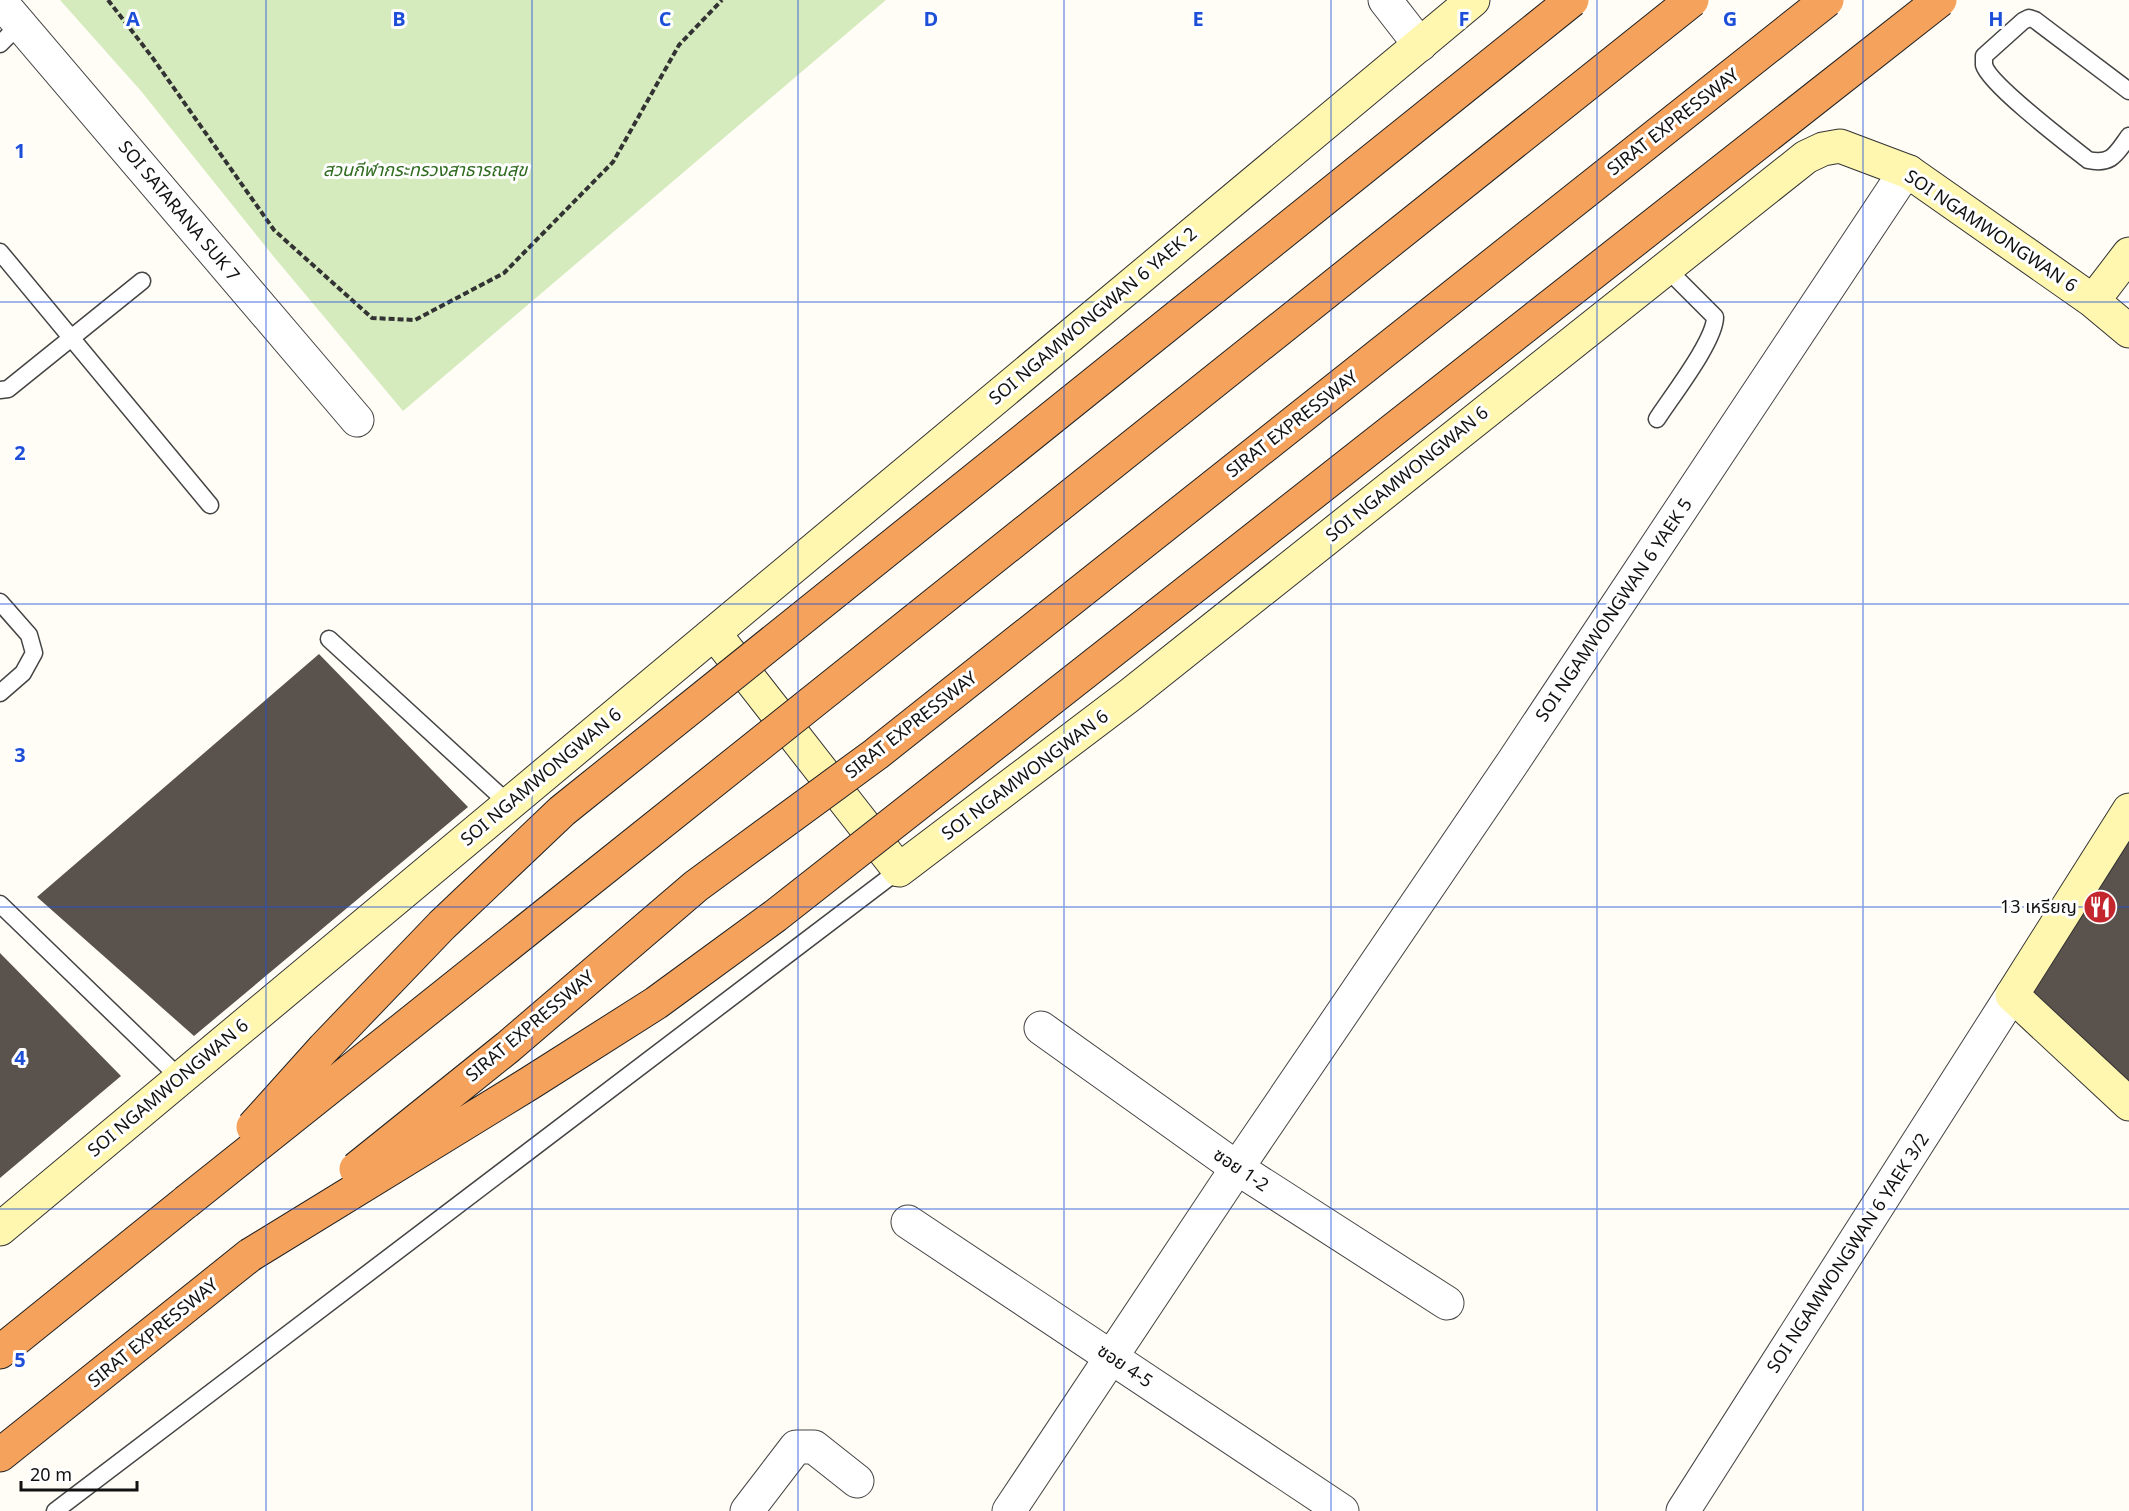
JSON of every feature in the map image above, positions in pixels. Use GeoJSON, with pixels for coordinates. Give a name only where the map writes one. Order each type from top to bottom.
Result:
{"type":"FeatureCollection","features":[{"type":"Feature","properties":{"kind":"highway"},"geometry":{"type":"LineString","coordinates":[[186,1202],[324,1048],[442,925],[562,811],[1572,0]]}},
{"type":"Feature","properties":{"kind":"highway"},"geometry":{"type":"LineString","coordinates":[[0,1352],[501,947],[1692,0]]}},
{"type":"Feature","properties":{"kind":"highway","name":"SIRAT EXPRESSWAY"},"geometry":{"type":"LineString","coordinates":[[0,1455],[508,1047],[696,886],[876,754],[1827,0]]}},
{"type":"Feature","properties":{"kind":"highway"},"geometry":{"type":"LineString","coordinates":[[250,1255],[656,1003],[775,916],[1940,0]]}},
{"type":"Feature","properties":{"kind":"street"},"geometry":{"type":"LineString","coordinates":[[1385,0],[1420,45]]}},
{"type":"Feature","properties":{"kind":"street","name":"SOI NGAMWONGWAN 6 YAEK 2"},"geometry":{"type":"LineString","coordinates":[[714,633],[1420,45],[1468,2]]}},
{"type":"Feature","properties":{"kind":"street","name":"SOI SATARANA SUK 7"},"geometry":{"type":"LineString","coordinates":[[7,23],[357,420]]}},
{"type":"Feature","properties":{"kind":"street","name":"SOI NGAMWONGWAN 6"},"geometry":{"type":"LineString","coordinates":[[899,870],[1130,695],[1806,157],[1823,149],[1840,146],[1909,172],[2093,301],[2129,254]]}},
{"type":"Feature","properties":{"kind":"street","name":"SOI NGAMWONGWAN 6 YAEK 5"},"geometry":{"type":"LineString","coordinates":[[1010,1511],[1318,1047],[1513,762],[1897,184],[1909,172]]}},
{"type":"Feature","properties":{"kind":"street"},"geometry":{"type":"LineString","coordinates":[[2093,301],[2129,331]]}},
{"type":"Feature","properties":{"kind":"street"},"geometry":{"type":"LineString","coordinates":[[714,633],[899,870]]}},
{"type":"Feature","properties":{"kind":"street","name":"SOI NGAMWONGWAN 6"},"geometry":{"type":"LineString","coordinates":[[0,1229],[714,633]]}},
{"type":"Feature","properties":{"kind":"street"},"geometry":{"type":"LineString","coordinates":[[2129,810],[2012,995],[2129,1104]]}},
{"type":"Feature","properties":{"kind":"street","name":"SOI NGAMWONGWAN 6 YAEK 3/2"},"geometry":{"type":"LineString","coordinates":[[1683,1511],[2012,995]]}},
{"type":"Feature","properties":{"kind":"street","name":"ซอย 1-2"},"geometry":{"type":"LineString","coordinates":[[1041,1028],[1237,1168],[1447,1303]]}},
{"type":"Feature","properties":{"kind":"street","name":"ซอย 4-5"},"geometry":{"type":"LineString","coordinates":[[908,1222],[1342,1511]]}},
{"type":"Feature","properties":{"kind":"street"},"geometry":{"type":"LineString","coordinates":[[747,1511],[796,1447],[814,1447],[857,1481]]}},
{"type":"Feature","properties":{"kind":"lane"},"geometry":{"type":"LineString","coordinates":[[2129,91],[2035,20],[2029,18],[1984,56],[1984,65],[1988,72],[2004,90],[2088,160],[2101,163],[2112,158],[2129,136]]}},
{"type":"Feature","properties":{"kind":"lane"},"geometry":{"type":"LineString","coordinates":[[0,252],[210,506]]}},
{"type":"Feature","properties":{"kind":"lane"},"geometry":{"type":"LineString","coordinates":[[1657,419],[1715,326],[1715,317],[1666,268]]}},
{"type":"Feature","properties":{"kind":"lane"},"geometry":{"type":"LineString","coordinates":[[0,390],[8,389],[142,281]]}},
{"type":"Feature","properties":{"kind":"lane"},"geometry":{"type":"LineString","coordinates":[[0,602],[29,635],[34,653],[23,674],[0,693]]}},
{"type":"Feature","properties":{"kind":"lane"},"geometry":{"type":"LineString","coordinates":[[329,639],[509,804]]}},
{"type":"Feature","properties":{"kind":"lane"},"geometry":{"type":"LineString","coordinates":[[55,1511],[899,870]]}},
{"type":"Feature","properties":{"kind":"lane"},"geometry":{"type":"LineString","coordinates":[[0,904],[180,1078]]}},
{"type":"Feature","properties":{"kind":"path"},"geometry":{"type":"LineString","coordinates":[[108,0],[152,57],[274,230],[372,318],[415,320],[504,273],[613,162],[679,45],[722,0]]}},
{"type":"Feature","properties":{"kind":"green space","name":"สวนกีฬากระทรวงสาธารณสุข"},"geometry":{"type":"Polygon","coordinates":[[[60,0],[886,0],[403,411],[274,257],[141,91],[60,0]]]}},
{"type":"Feature","properties":{"kind":"building"},"geometry":{"type":"Polygon","coordinates":[[[319,654],[468,807],[194,1036],[37,897],[319,654]]]}},
{"type":"Feature","properties":{"kind":"building","name":"13 เหรียญ"},"geometry":{"type":"Polygon","coordinates":[[[2129,818],[2129,1097],[2015,996],[2129,818]]]}},
{"type":"Feature","properties":{"kind":"building"},"geometry":{"type":"Polygon","coordinates":[[[0,953],[121,1076],[0,1178],[0,953]]]}},
{"type":"Feature","properties":{"kind":"place","name":"13 เหรียญ"},"geometry":{"type":"Point","coordinates":[2100,907]}}]}
